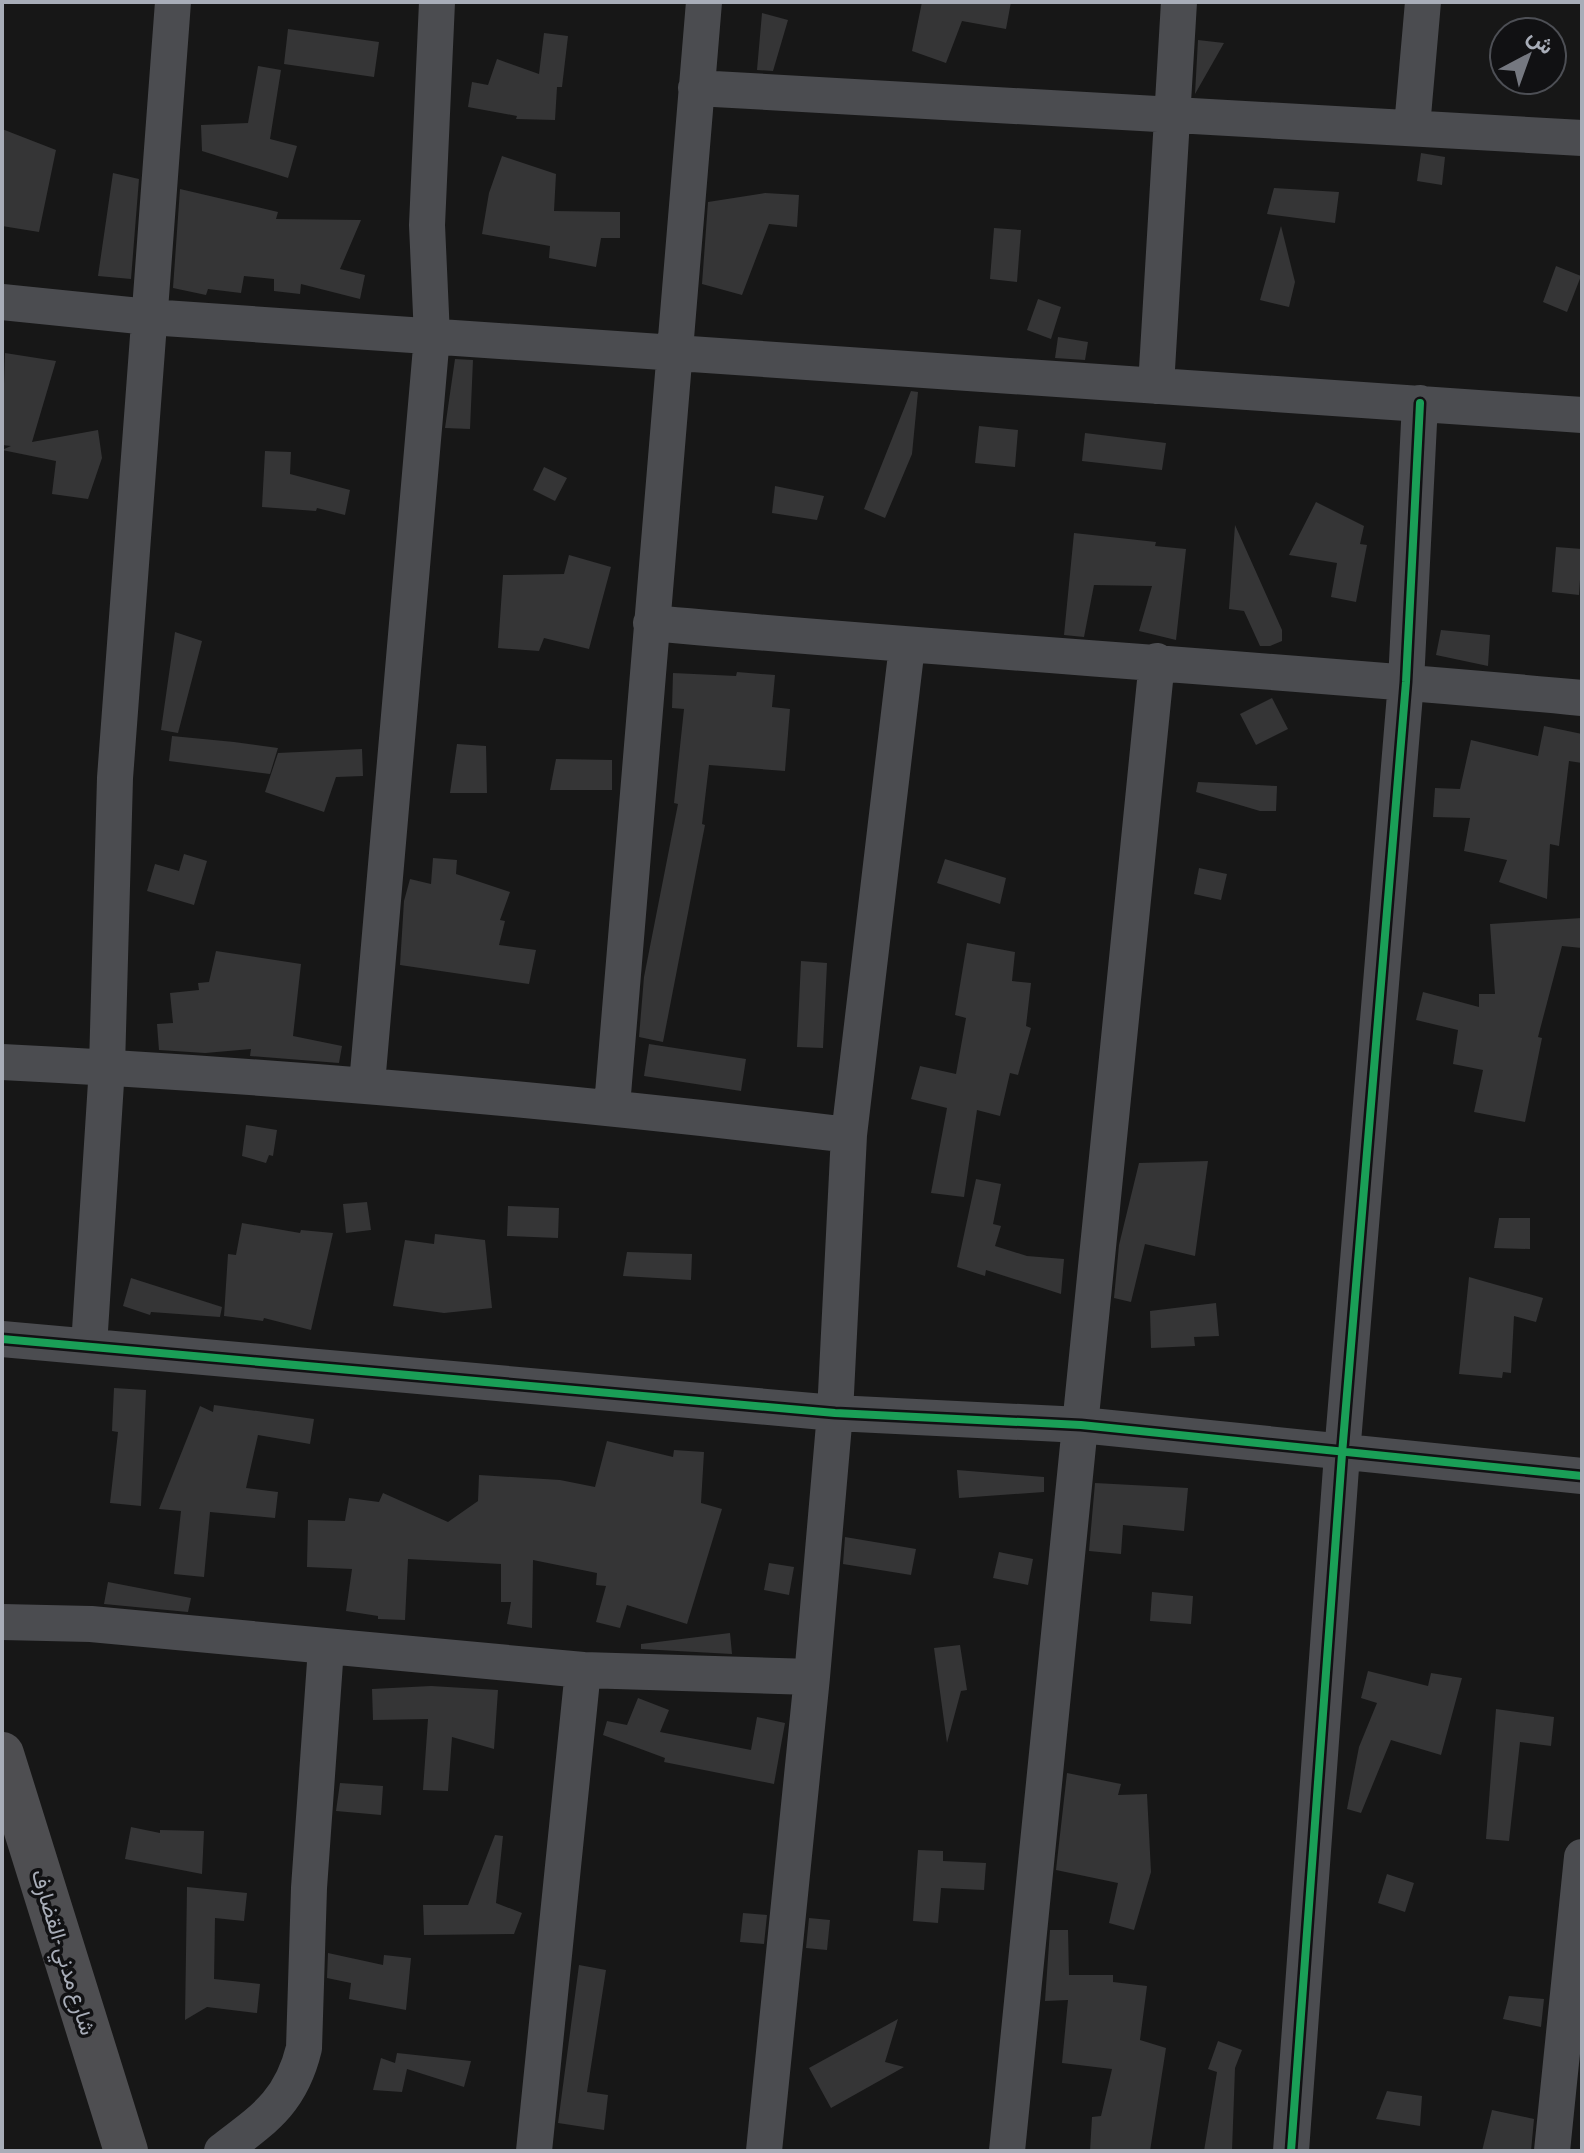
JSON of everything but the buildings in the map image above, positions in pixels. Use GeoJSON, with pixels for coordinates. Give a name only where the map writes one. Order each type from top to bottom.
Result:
{"type":"FeatureCollection","features":[{"type":"Feature","properties":{"kind":"highway","name":"شارع مدني -القضارف"},"geometry":{"type":"LineString","coordinates":[[2,1754],[126,2151]]}},
{"type":"Feature","properties":{"kind":"street"},"geometry":{"type":"LineString","coordinates":[[89,1346],[107,1067],[115,778],[173,2]]}},
{"type":"Feature","properties":{"kind":"street"},"geometry":{"type":"LineString","coordinates":[[367,1084],[432,336],[427,225],[437,2]]}},
{"type":"Feature","properties":{"kind":"street"},"geometry":{"type":"LineString","coordinates":[[612,1106],[672,353],[704,2]]}},
{"type":"Feature","properties":{"kind":"street"},"geometry":{"type":"LineString","coordinates":[[1156,386],[1179,2]]}},
{"type":"Feature","properties":{"kind":"street"},"geometry":{"type":"LineString","coordinates":[[1412,127],[1423,2]]}},
{"type":"Feature","properties":{"kind":"street"},"geometry":{"type":"LineString","coordinates":[[696,88],[1582,138]]}},
{"type":"Feature","properties":{"kind":"street"},"geometry":{"type":"LineString","coordinates":[[2,302],[149,317],[1582,415]]}},
{"type":"Feature","properties":{"kind":"street"},"geometry":{"type":"LineString","coordinates":[[1291,2151],[1342,1454],[1406,682],[1420,403]]}},
{"type":"Feature","properties":{"kind":"street"},"geometry":{"type":"LineString","coordinates":[[651,623],[907,646],[1157,661],[1582,698]]}},
{"type":"Feature","properties":{"kind":"street"},"geometry":{"type":"LineString","coordinates":[[764,2151],[835,1413],[849,1135],[907,646]]}},
{"type":"Feature","properties":{"kind":"street"},"geometry":{"type":"LineString","coordinates":[[1007,2151],[1157,661]]}},
{"type":"Feature","properties":{"kind":"street"},"geometry":{"type":"LineString","coordinates":[[2,1062],[367,1084],[612,1106],[849,1135]]}},
{"type":"Feature","properties":{"kind":"street"},"geometry":{"type":"LineString","coordinates":[[2,1339],[835,1413],[1081,1425],[1342,1454],[1582,1476]]}},
{"type":"Feature","properties":{"kind":"street"},"geometry":{"type":"LineString","coordinates":[[2,1622],[91,1624],[583,1670],[812,1677]]}},
{"type":"Feature","properties":{"kind":"street"},"geometry":{"type":"LineString","coordinates":[[222,2151],[281,2103],[300,2068],[304,2048],[309,1874],[326,1648]]}},
{"type":"Feature","properties":{"kind":"street"},"geometry":{"type":"LineString","coordinates":[[534,2151],[583,1670]]}},
{"type":"Feature","properties":{"kind":"street"},"geometry":{"type":"LineString","coordinates":[[1552,2151],[1582,1857]]}},
{"type":"Feature","properties":{"kind":"cycle path"},"geometry":{"type":"LineString","coordinates":[[1291,2151],[1342,1454],[1406,682],[1420,403]]}},
{"type":"Feature","properties":{"kind":"cycle path"},"geometry":{"type":"LineString","coordinates":[[2,1339],[835,1413],[1081,1425],[1582,1476]]}}]}
